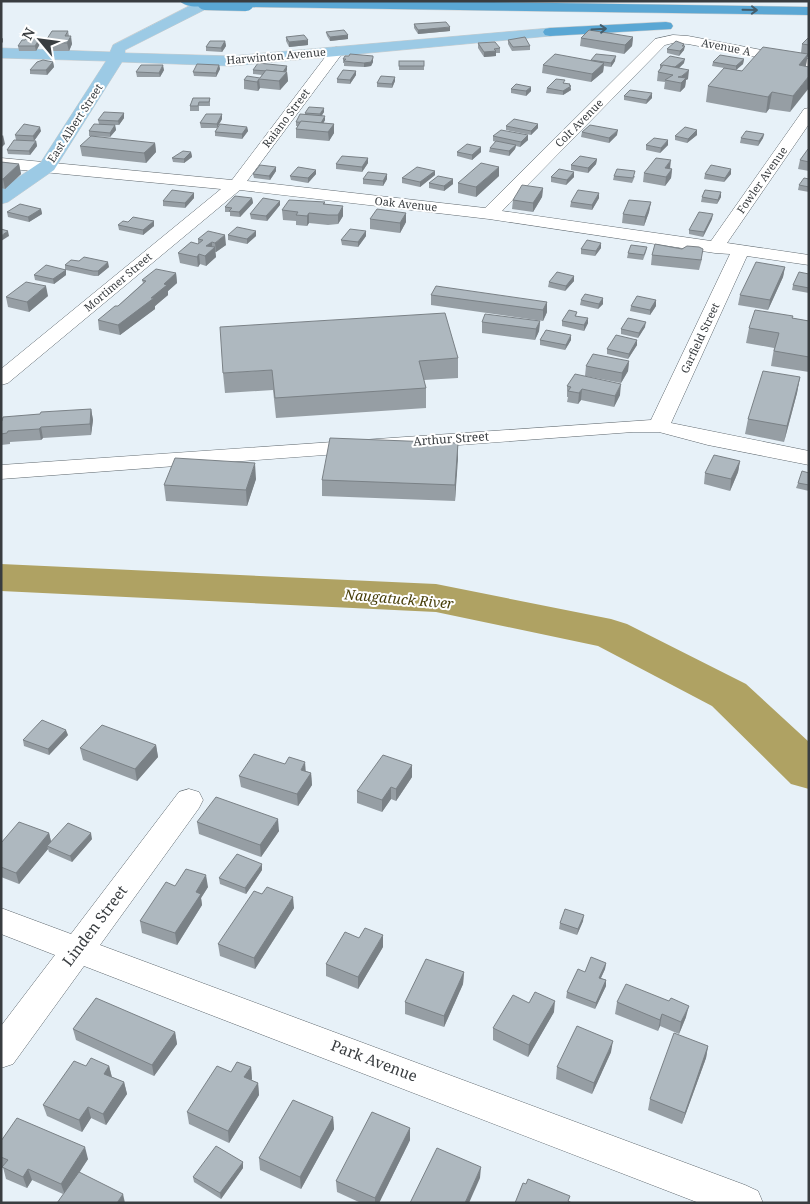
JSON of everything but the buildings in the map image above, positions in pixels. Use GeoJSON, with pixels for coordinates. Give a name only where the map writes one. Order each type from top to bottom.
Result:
{"type":"FeatureCollection","features":[{"type":"Feature","properties":{"kind":"highway"},"geometry":{"type":"LineString","coordinates":[[187,1],[809,11]]}},
{"type":"Feature","properties":{"kind":"highway"},"geometry":{"type":"LineString","coordinates":[[732,24],[809,23]]}},
{"type":"Feature","properties":{"kind":"highway"},"geometry":{"type":"LineString","coordinates":[[550,32],[685,25]]}},
{"type":"Feature","properties":{"kind":"main road","name":"East Albert Street"},"geometry":{"type":"LineString","coordinates":[[1,198],[48,166],[117,58],[118,48],[211,1]]}},
{"type":"Feature","properties":{"kind":"main road"},"geometry":{"type":"LineString","coordinates":[[117,58],[134,53],[228,1]]}},
{"type":"Feature","properties":{"kind":"main road","name":"Harwinton Avenue"},"geometry":{"type":"LineString","coordinates":[[1,53],[231,61],[550,32]]}},
{"type":"Feature","properties":{"kind":"street","name":"Avenue A"},"geometry":{"type":"LineString","coordinates":[[673,39],[809,63]]}},
{"type":"Feature","properties":{"kind":"street","name":"Colt Avenue"},"geometry":{"type":"LineString","coordinates":[[489,214],[660,42],[673,39]]}},
{"type":"Feature","properties":{"kind":"street","name":"Raiano Street"},"geometry":{"type":"LineString","coordinates":[[236,185],[337,51]]}},
{"type":"Feature","properties":{"kind":"street","name":"Fowler Avenue"},"geometry":{"type":"LineString","coordinates":[[715,248],[809,112]]}},
{"type":"Feature","properties":{"kind":"street","name":"Oak Avenue"},"geometry":{"type":"LineString","coordinates":[[1,163],[236,185],[489,214],[809,260]]}},
{"type":"Feature","properties":{"kind":"street","name":"Mortimer Street"},"geometry":{"type":"LineString","coordinates":[[1,379],[236,185]]}},
{"type":"Feature","properties":{"kind":"street","name":"Garfield Street"},"geometry":{"type":"LineString","coordinates":[[659,426],[740,250]]}},
{"type":"Feature","properties":{"kind":"street","name":"Arthur Street"},"geometry":{"type":"LineString","coordinates":[[1,472],[633,426],[659,426],[708,438],[809,458]]}},
{"type":"Feature","properties":{"kind":"street","name":"Linden Street"},"geometry":{"type":"LineString","coordinates":[[1,1053],[189,800]]}},
{"type":"Feature","properties":{"kind":"street","name":"Park Avenue"},"geometry":{"type":"LineString","coordinates":[[1,921],[745,1203]]}},
{"type":"Feature","properties":{"kind":"waterway","name":"Naugatuck River"},"geometry":{"type":"LineString","coordinates":[[1,577],[436,598],[611,634],[729,695],[809,771]]}}]}
